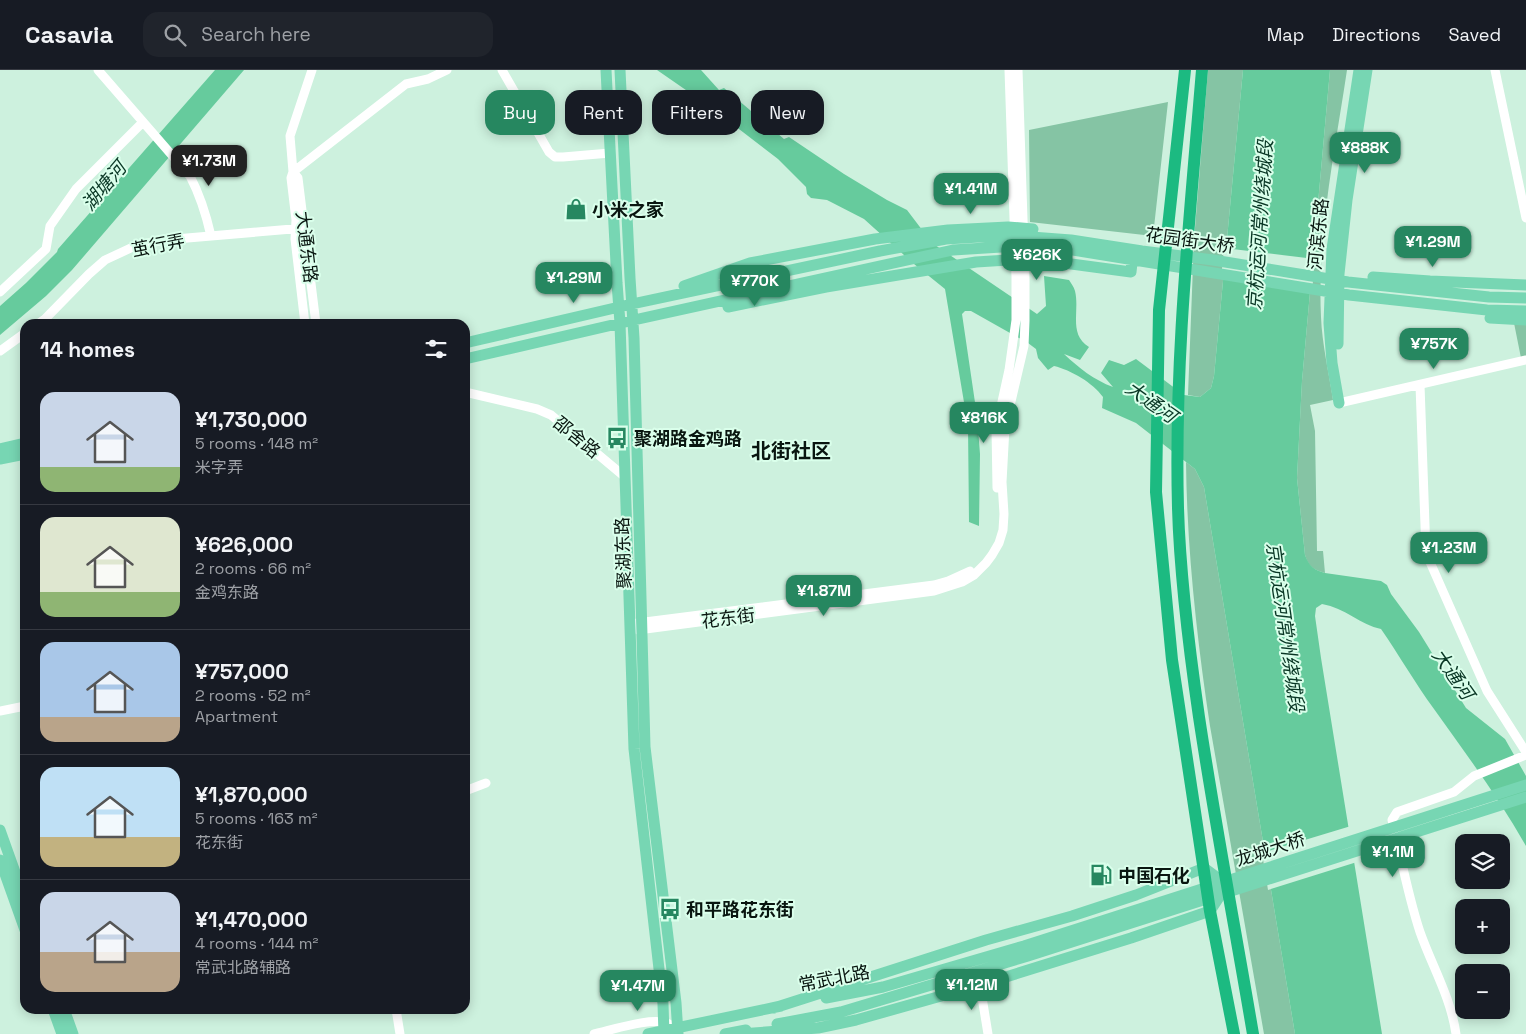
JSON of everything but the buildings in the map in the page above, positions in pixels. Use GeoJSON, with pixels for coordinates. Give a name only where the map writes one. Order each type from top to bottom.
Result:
{"type":"FeatureCollection","features":[{"type":"Feature","properties":{"kind":"highway"},"geometry":{"type":"LineString","coordinates":[[1184,70],[1159,310],[1156,492],[1172,660],[1210,911],[1234,1034]]}},
{"type":"Feature","properties":{"kind":"highway"},"geometry":{"type":"LineString","coordinates":[[1202,70],[1181,330],[1178,405],[1178,509],[1191,658],[1204,748],[1253,1034]]}},
{"type":"Feature","properties":{"kind":"main road","name":"聚湖东路"},"geometry":{"type":"LineString","coordinates":[[606,70],[617,283],[620,307],[634,749],[663,1004],[664,1029]]}},
{"type":"Feature","properties":{"kind":"main road","name":"聚湖东路"},"geometry":{"type":"LineString","coordinates":[[620,70],[634,320],[644,747],[678,1031]]}},
{"type":"Feature","properties":{"kind":"main road","name":"河滨东路"},"geometry":{"type":"LineString","coordinates":[[1335,274],[1332,248],[1358,70]]}},
{"type":"Feature","properties":{"kind":"main road","name":"河滨东路"},"geometry":{"type":"LineString","coordinates":[[1343,402],[1332,363],[1329,323],[1334,301],[1335,274],[1367,70]]}},
{"type":"Feature","properties":{"kind":"main road"},"geometry":{"type":"LineString","coordinates":[[470,342],[632,304],[750,262],[875,239],[927,232],[1019,228],[1135,243],[1131,272],[1076,264],[1020,260],[976,262],[918,270],[746,304],[634,320],[470,358]]}},
{"type":"Feature","properties":{"kind":"main road","name":"花园街大桥"},"geometry":{"type":"LineString","coordinates":[[632,304],[880,251],[946,239],[1027,236],[1071,240],[1213,260],[1348,282],[1489,297],[1526,298]]}},
{"type":"Feature","properties":{"kind":"main road","name":"花园街大桥"},"geometry":{"type":"LineString","coordinates":[[634,320],[953,250],[1019,246],[1073,250],[1349,295],[1488,310],[1526,311]]}},
{"type":"Feature","properties":{"kind":"main road"},"geometry":{"type":"LineString","coordinates":[[1335,274],[1430,281],[1526,285]]}},
{"type":"Feature","properties":{"kind":"main road"},"geometry":{"type":"LineString","coordinates":[[1334,301],[1477,317],[1526,320]]}},
{"type":"Feature","properties":{"kind":"main road"},"geometry":{"type":"LineString","coordinates":[[0,449],[20,444]]}},
{"type":"Feature","properties":{"kind":"main road"},"geometry":{"type":"LineString","coordinates":[[0,459],[20,455]]}},
{"type":"Feature","properties":{"kind":"main road","name":"龙城大桥"},"geometry":{"type":"LineString","coordinates":[[1026,951],[1526,785]]}},
{"type":"Feature","properties":{"kind":"main road","name":"龙城大桥"},"geometry":{"type":"LineString","coordinates":[[1026,951],[1526,797]]}},
{"type":"Feature","properties":{"kind":"main road"},"geometry":{"type":"LineString","coordinates":[[0,830],[20,886]]}},
{"type":"Feature","properties":{"kind":"main road"},"geometry":{"type":"LineString","coordinates":[[0,860],[20,916]]}},
{"type":"Feature","properties":{"kind":"main road"},"geometry":{"type":"LineString","coordinates":[[740,1034],[818,1028],[856,1020],[980,985],[1131,938],[1210,911],[1227,885],[1204,868],[1136,895],[1072,916],[986,940],[774,1008]]}},
{"type":"Feature","properties":{"kind":"main road","name":"常武北路"},"geometry":{"type":"LineString","coordinates":[[648,1034],[664,1029],[678,1031],[774,1008],[883,986],[1026,951]]}},
{"type":"Feature","properties":{"kind":"main road","name":"常武北路"},"geometry":{"type":"LineString","coordinates":[[725,1034],[841,1012],[1026,951]]}},
{"type":"Feature","properties":{"kind":"main road"},"geometry":{"type":"LineString","coordinates":[[55,1014],[62,1034]]}},
{"type":"Feature","properties":{"kind":"main road"},"geometry":{"type":"LineString","coordinates":[[66,1014],[73,1034]]}},
{"type":"Feature","properties":{"kind":"street"},"geometry":{"type":"LineString","coordinates":[[98,70],[190,176],[207,215],[211,236]]}},
{"type":"Feature","properties":{"kind":"street","name":"大通东路"},"geometry":{"type":"LineString","coordinates":[[312,70],[290,136],[293,172],[298,178],[300,228],[315,319]]}},
{"type":"Feature","properties":{"kind":"street"},"geometry":{"type":"LineString","coordinates":[[293,172],[406,84],[433,77],[447,70]]}},
{"type":"Feature","properties":{"kind":"street"},"geometry":{"type":"LineString","coordinates":[[502,70],[549,152],[555,157],[610,153]]}},
{"type":"Feature","properties":{"kind":"street"},"geometry":{"type":"LineString","coordinates":[[1009,70],[1019,228]]}},
{"type":"Feature","properties":{"kind":"street"},"geometry":{"type":"LineString","coordinates":[[990,553],[999,543],[1003,530],[1002,482],[1005,427],[1024,346],[1025,302],[1020,260],[1019,228],[1018,70]]}},
{"type":"Feature","properties":{"kind":"street"},"geometry":{"type":"LineString","coordinates":[[1495,70],[1526,218]]}},
{"type":"Feature","properties":{"kind":"street"},"geometry":{"type":"LineString","coordinates":[[0,292],[46,248],[50,226],[76,189],[143,122]]}},
{"type":"Feature","properties":{"kind":"street","name":"大通东路"},"geometry":{"type":"LineString","coordinates":[[300,228],[295,239],[305,319]]}},
{"type":"Feature","properties":{"kind":"street","name":"茧行弄"},"geometry":{"type":"LineString","coordinates":[[45,319],[105,260],[135,246],[164,240],[300,228]]}},
{"type":"Feature","properties":{"kind":"street"},"geometry":{"type":"LineString","coordinates":[[990,553],[997,534],[998,516],[996,429],[1014,344],[1020,260]]}},
{"type":"Feature","properties":{"kind":"street"},"geometry":{"type":"LineString","coordinates":[[0,351],[20,337]]}},
{"type":"Feature","properties":{"kind":"street"},"geometry":{"type":"LineString","coordinates":[[1343,402],[1526,360]]}},
{"type":"Feature","properties":{"kind":"street"},"geometry":{"type":"LineString","coordinates":[[1420,385],[1426,552],[1487,691],[1524,754],[1474,776],[1454,792],[1397,812],[1392,820],[1420,931],[1441,982],[1456,1034]]}},
{"type":"Feature","properties":{"kind":"street","name":"邵舍路"},"geometry":{"type":"LineString","coordinates":[[470,393],[537,409],[551,415],[625,476]]}},
{"type":"Feature","properties":{"kind":"street","name":"花东街"},"geometry":{"type":"LineString","coordinates":[[630,628],[934,591],[962,582],[974,575],[986,564],[990,553]]}},
{"type":"Feature","properties":{"kind":"street"},"geometry":{"type":"LineString","coordinates":[[0,711],[20,707]]}},
{"type":"Feature","properties":{"kind":"street"},"geometry":{"type":"LineString","coordinates":[[470,789],[486,783]]}},
{"type":"Feature","properties":{"kind":"street"},"geometry":{"type":"LineString","coordinates":[[980,985],[988,1034]]}},
{"type":"Feature","properties":{"kind":"street"},"geometry":{"type":"LineString","coordinates":[[783,1034],[818,1028],[841,1012]]}},
{"type":"Feature","properties":{"kind":"street"},"geometry":{"type":"LineString","coordinates":[[397,1014],[400,1034]]}},
{"type":"Feature","properties":{"kind":"street"},"geometry":{"type":"LineString","coordinates":[[594,1034],[647,1023],[664,1029]]}},
{"type":"Feature","properties":{"kind":"shaded area"},"geometry":{"type":"Polygon","coordinates":[[[1208,70],[1243,70],[1214,376],[1211,388],[1200,397],[1188,395],[1194,240],[1208,70]]]}},
{"type":"Feature","properties":{"kind":"shaded area"},"geometry":{"type":"Polygon","coordinates":[[[1330,70],[1347,70],[1324,224],[1320,286],[1324,348],[1333,400],[1310,405],[1315,431],[1317,551],[1323,551],[1325,573],[1312,567],[1305,555],[1297,478],[1302,381],[1330,70]]]}},
{"type":"Feature","properties":{"kind":"shaded area"},"geometry":{"type":"Polygon","coordinates":[[[1168,102],[1153,236],[1030,222],[1029,130],[1168,102]]]}},
{"type":"Feature","properties":{"kind":"shaded area"},"geometry":{"type":"Polygon","coordinates":[[[1514,323],[1526,325],[1526,357],[1521,358],[1514,323]]]}},
{"type":"Feature","properties":{"kind":"shaded area"},"geometry":{"type":"Polygon","coordinates":[[[1186,462],[1195,469],[1204,487],[1295,1034],[1264,1034],[1205,693],[1191,562],[1186,462]]]}},
{"type":"Feature","properties":{"kind":"water"},"geometry":{"type":"Polygon","coordinates":[[[215,70],[244,70],[72,270],[46,296],[0,335],[0,306],[57,252],[215,70]]]}},
{"type":"Feature","properties":{"kind":"water"},"geometry":{"type":"Polygon","coordinates":[[[657,70],[701,70],[719,90],[686,90],[657,70]]]}},
{"type":"Feature","properties":{"kind":"water"},"geometry":{"type":"Polygon","coordinates":[[[1243,70],[1330,70],[1302,381],[1297,478],[1305,555],[1310,565],[1321,572],[1381,581],[1387,585],[1391,594],[1419,632],[1466,708],[1505,739],[1526,776],[1526,846],[1493,793],[1381,629],[1330,606],[1322,604],[1316,608],[1315,616],[1321,658],[1382,1034],[1295,1034],[1204,487],[1195,469],[1136,423],[1102,408],[1103,397],[1088,382],[1061,368],[1054,366],[1048,370],[1038,358],[1036,349],[1028,343],[971,311],[965,311],[962,314],[977,416],[980,454],[979,526],[969,522],[968,426],[945,289],[864,219],[827,200],[811,198],[807,194],[806,187],[778,159],[741,131],[741,102],[751,111],[751,135],[779,135],[784,139],[789,137],[844,174],[907,210],[932,243],[1037,314],[1046,306],[1044,276],[1069,280],[1075,291],[1076,322],[1079,336],[1089,347],[1080,360],[1064,354],[1093,377],[1113,387],[1101,373],[1109,360],[1124,365],[1136,359],[1184,395],[1200,397],[1211,388],[1214,376],[1243,70]]]}},
{"type":"Feature","properties":{"kind":"pier"},"geometry":{"type":"Polygon","coordinates":[[[1224,248],[1315,259],[1312,292],[1221,279],[1224,248]]]}},
{"type":"Feature","properties":{"kind":"pier"},"geometry":{"type":"Polygon","coordinates":[[[1351,826],[1357,862],[1268,890],[1262,853],[1351,826]]]}},
{"type":"Feature","properties":{"kind":"place","name":"小米之家"},"geometry":{"type":"Point","coordinates":[576,209]}},
{"type":"Feature","properties":{"kind":"place","name":"聚湖路金鸡路"},"geometry":{"type":"Point","coordinates":[617,438]}},
{"type":"Feature","properties":{"kind":"place","name":"中国石化"},"geometry":{"type":"Point","coordinates":[1101,875]}},
{"type":"Feature","properties":{"kind":"place","name":"和平路花东街"},"geometry":{"type":"Point","coordinates":[670,909]}},
{"type":"Feature","properties":{"kind":"district","name":"北街社区"},"geometry":{"type":"Point","coordinates":[791,451]}},
{"type":"Feature","properties":{"kind":"water label","name":"湖塘河"},"geometry":{"type":"Point","coordinates":[104,186]}},
{"type":"Feature","properties":{"kind":"water label","name":"京杭运河常州绕城段"},"geometry":{"type":"Point","coordinates":[1260,225]}},
{"type":"Feature","properties":{"kind":"water label","name":"大通河"},"geometry":{"type":"Point","coordinates":[1151,402]}},
{"type":"Feature","properties":{"kind":"water label","name":"京杭运河常州绕城段"},"geometry":{"type":"Point","coordinates":[1285,627]}},
{"type":"Feature","properties":{"kind":"water label","name":"大通河"},"geometry":{"type":"Point","coordinates":[1453,674]}}]}
